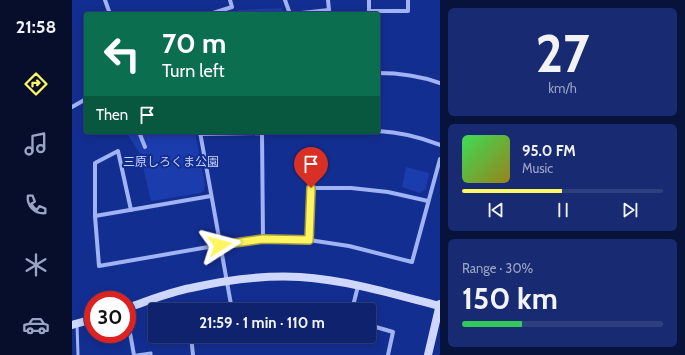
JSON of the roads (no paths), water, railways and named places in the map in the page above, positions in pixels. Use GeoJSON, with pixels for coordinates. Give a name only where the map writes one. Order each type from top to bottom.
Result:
{"type":"FeatureCollection","features":[{"type":"Feature","properties":{"kind":"street"},"geometry":{"type":"LineString","coordinates":[[105,0],[109,12]]}},
{"type":"Feature","properties":{"kind":"street"},"geometry":{"type":"LineString","coordinates":[[216,12],[232,7],[230,0]]}},
{"type":"Feature","properties":{"kind":"street"},"geometry":{"type":"LineString","coordinates":[[285,0],[290,12]]}},
{"type":"Feature","properties":{"kind":"street"},"geometry":{"type":"LineString","coordinates":[[310,12],[329,10],[328,0]]}},
{"type":"Feature","properties":{"kind":"street"},"geometry":{"type":"LineString","coordinates":[[369,0],[369,11],[408,11],[408,0]]}},
{"type":"Feature","properties":{"kind":"street"},"geometry":{"type":"LineString","coordinates":[[380,73],[394,73],[440,83]]}},
{"type":"Feature","properties":{"kind":"street"},"geometry":{"type":"LineString","coordinates":[[72,107],[84,100]]}},
{"type":"Feature","properties":{"kind":"street"},"geometry":{"type":"LineString","coordinates":[[380,131],[390,131],[424,138],[440,144]]}},
{"type":"Feature","properties":{"kind":"street"},"geometry":{"type":"LineString","coordinates":[[140,134],[145,147]]}},
{"type":"Feature","properties":{"kind":"street"},"geometry":{"type":"LineString","coordinates":[[200,134],[231,303]]}},
{"type":"Feature","properties":{"kind":"street"},"geometry":{"type":"LineString","coordinates":[[262,134],[263,239]]}},
{"type":"Feature","properties":{"kind":"street"},"geometry":{"type":"LineString","coordinates":[[131,210],[118,151],[95,163],[94,216],[99,266],[263,239],[309,240],[349,246],[412,262],[440,159]]}},
{"type":"Feature","properties":{"kind":"street"},"geometry":{"type":"LineString","coordinates":[[309,240],[311,188],[351,188],[388,192],[428,201]]}},
{"type":"Feature","properties":{"kind":"street"},"geometry":{"type":"LineString","coordinates":[[94,216],[211,196]]}},
{"type":"Feature","properties":{"kind":"street"},"geometry":{"type":"LineString","coordinates":[[136,305],[190,288],[226,281],[299,277],[328,280],[440,306],[428,355]]}},
{"type":"Feature","properties":{"kind":"street"},"geometry":{"type":"LineString","coordinates":[[354,303],[358,286]]}},
{"type":"Feature","properties":{"kind":"street"},"geometry":{"type":"LineString","coordinates":[[74,325],[84,322]]}},
{"type":"Feature","properties":{"kind":"street"},"geometry":{"type":"LineString","coordinates":[[376,328],[394,332],[388,355]]}},
{"type":"Feature","properties":{"kind":"street"},"geometry":{"type":"LineString","coordinates":[[132,343],[134,355]]}},
{"type":"Feature","properties":{"kind":"street"},"geometry":{"type":"LineString","coordinates":[[192,343],[194,355]]}},
{"type":"Feature","properties":{"kind":"lane"},"geometry":{"type":"LineString","coordinates":[[74,325],[78,355]]}},
{"type":"Feature","properties":{"kind":"lane"},"geometry":{"type":"LineString","coordinates":[[72,349],[78,349]]}},
{"type":"Feature","properties":{"kind":"lane"},"geometry":{"type":"LineString","coordinates":[[138,355],[150,353],[151,355]]}},
{"type":"Feature","properties":{"kind":"park label","name":"三原しろくま公園"},"geometry":{"type":"Point","coordinates":[171,161]}}]}
